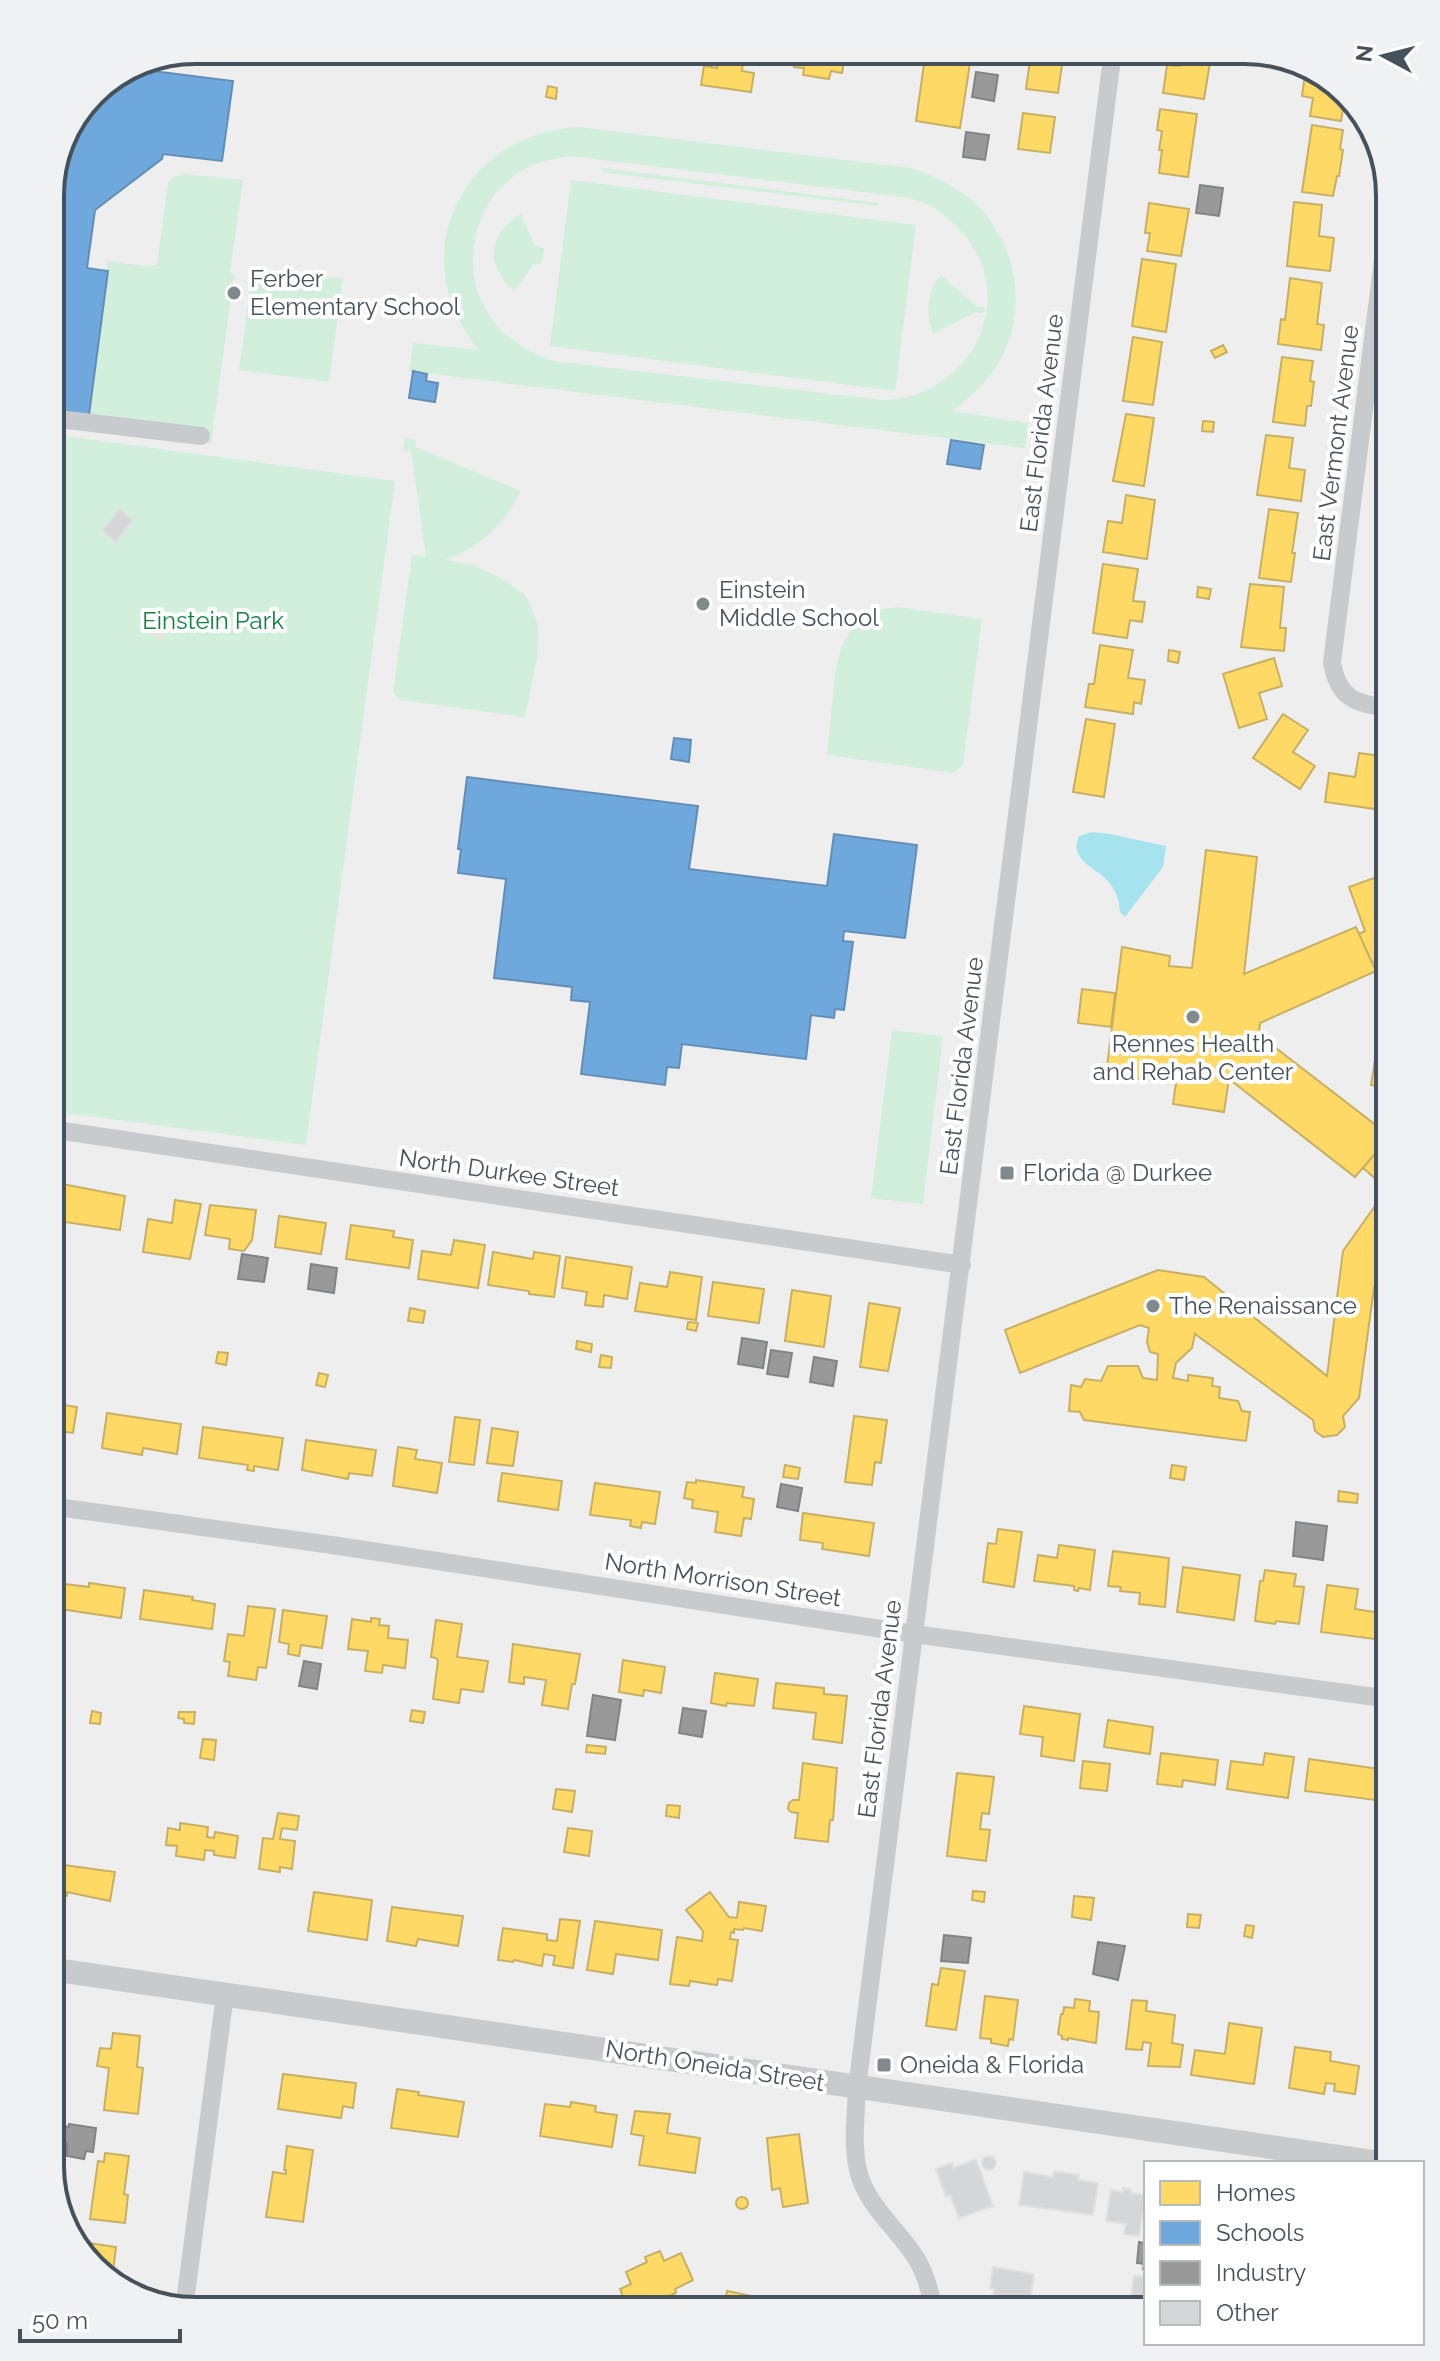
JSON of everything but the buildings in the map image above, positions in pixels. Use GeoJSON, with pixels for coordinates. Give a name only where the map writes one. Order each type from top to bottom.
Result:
{"type":"FeatureCollection","features":[{"type":"Feature","properties":{"kind":"street","name":"East Florida Avenue"},"geometry":{"type":"LineString","coordinates":[[931,2297],[917,2258],[872,2201],[858,2169],[855,2126],[857,2088],[1111,64]]}},
{"type":"Feature","properties":{"kind":"street","name":"East Vermont Avenue"},"geometry":{"type":"LineString","coordinates":[[1376,328],[1332,662],[1339,687],[1358,703],[1376,706]]}},
{"type":"Feature","properties":{"kind":"street"},"geometry":{"type":"LineString","coordinates":[[64,420],[201,436]]}},
{"type":"Feature","properties":{"kind":"street","name":"North Durkee Street"},"geometry":{"type":"LineString","coordinates":[[64,1131],[962,1265]]}},
{"type":"Feature","properties":{"kind":"street","name":"North Morrison Street"},"geometry":{"type":"LineString","coordinates":[[64,1508],[332,1545],[914,1634],[1376,1697]]}},
{"type":"Feature","properties":{"kind":"street","name":"North Oneida Street"},"geometry":{"type":"LineString","coordinates":[[64,1971],[1367,2161]]}},
{"type":"Feature","properties":{"kind":"street"},"geometry":{"type":"LineString","coordinates":[[186,2297],[225,1994]]}},
{"type":"Feature","properties":{"kind":"green space"},"geometry":{"type":"Polygon","coordinates":[[[579,127],[910,168],[955,188],[979,207],[1003,243],[1015,284],[1015,306],[1013,327],[996,367],[953,411],[1028,423],[1025,448],[409,371],[413,343],[479,350],[456,314],[445,277],[445,241],[456,206],[475,176],[502,151],[537,135],[579,127]],[[569,156],[546,161],[510,179],[486,208],[475,240],[473,263],[476,285],[495,323],[511,339],[531,352],[554,361],[882,400],[914,395],[941,382],[963,363],[978,339],[986,311],[986,283],[977,254],[958,228],[938,210],[911,199],[569,156]]]}},
{"type":"Feature","properties":{"kind":"green space"},"geometry":{"type":"Polygon","coordinates":[[[602,168],[878,203],[877,206],[601,172],[602,168]]]}},
{"type":"Feature","properties":{"kind":"green space"},"geometry":{"type":"Polygon","coordinates":[[[183,174],[243,180],[230,273],[234,275],[211,444],[88,429],[107,261],[157,265],[168,183],[183,174]]]}},
{"type":"Feature","properties":{"kind":"green space"},"geometry":{"type":"Polygon","coordinates":[[[571,180],[916,225],[895,391],[550,346],[571,180]]]}},
{"type":"Feature","properties":{"kind":"green space"},"geometry":{"type":"Polygon","coordinates":[[[521,214],[535,246],[544,248],[542,264],[534,264],[514,291],[498,271],[494,250],[502,231],[521,214]]]}},
{"type":"Feature","properties":{"kind":"green space"},"geometry":{"type":"Polygon","coordinates":[[[264,269],[343,279],[329,382],[239,370],[252,276],[264,269]]]}},
{"type":"Feature","properties":{"kind":"green space"},"geometry":{"type":"Polygon","coordinates":[[[941,275],[977,307],[984,307],[985,311],[981,314],[976,312],[933,334],[929,303],[932,289],[941,275]]]}},
{"type":"Feature","properties":{"kind":"green space","name":"Einstein Park"},"geometry":{"type":"Polygon","coordinates":[[[64,436],[395,481],[306,1145],[64,1113],[64,436]]]}},
{"type":"Feature","properties":{"kind":"green space"},"geometry":{"type":"Polygon","coordinates":[[[405,439],[416,440],[415,447],[521,491],[490,533],[470,548],[445,560],[471,564],[501,578],[524,594],[529,603],[538,625],[537,657],[525,717],[400,700],[393,692],[412,555],[426,557],[411,451],[403,450],[405,439]]]}},
{"type":"Feature","properties":{"kind":"green space"},"geometry":{"type":"Polygon","coordinates":[[[898,607],[982,619],[963,765],[954,773],[827,755],[835,675],[841,648],[852,629],[871,611],[898,607]]]}},
{"type":"Feature","properties":{"kind":"green space"},"geometry":{"type":"Polygon","coordinates":[[[892,1030],[943,1036],[923,1204],[871,1198],[892,1030]]]}},
{"type":"Feature","properties":{"kind":"sand"},"geometry":{"type":"Polygon","coordinates":[[[158,612],[173,626],[160,641],[145,628],[158,612]]]}},
{"type":"Feature","properties":{"kind":"water"},"geometry":{"type":"Polygon","coordinates":[[[1092,832],[1166,846],[1163,867],[1125,917],[1120,912],[1117,895],[1111,885],[1077,851],[1079,836],[1092,832]]]}},
{"type":"Feature","properties":{"kind":"place","name":"Ferber Elementary School"},"geometry":{"type":"Point","coordinates":[234,293]}},
{"type":"Feature","properties":{"kind":"place","name":"Einstein Middle School"},"geometry":{"type":"Point","coordinates":[703,604]}},
{"type":"Feature","properties":{"kind":"place","name":"Rennes Health and Rehab Center"},"geometry":{"type":"Point","coordinates":[1193,1017]}},
{"type":"Feature","properties":{"kind":"place","name":"Florida @ Durkee"},"geometry":{"type":"Point","coordinates":[1007,1173]}},
{"type":"Feature","properties":{"kind":"place","name":"The Renaissance"},"geometry":{"type":"Point","coordinates":[1153,1306]}},
{"type":"Feature","properties":{"kind":"place","name":"Oneida & Florida"},"geometry":{"type":"Point","coordinates":[884,2065]}}]}
